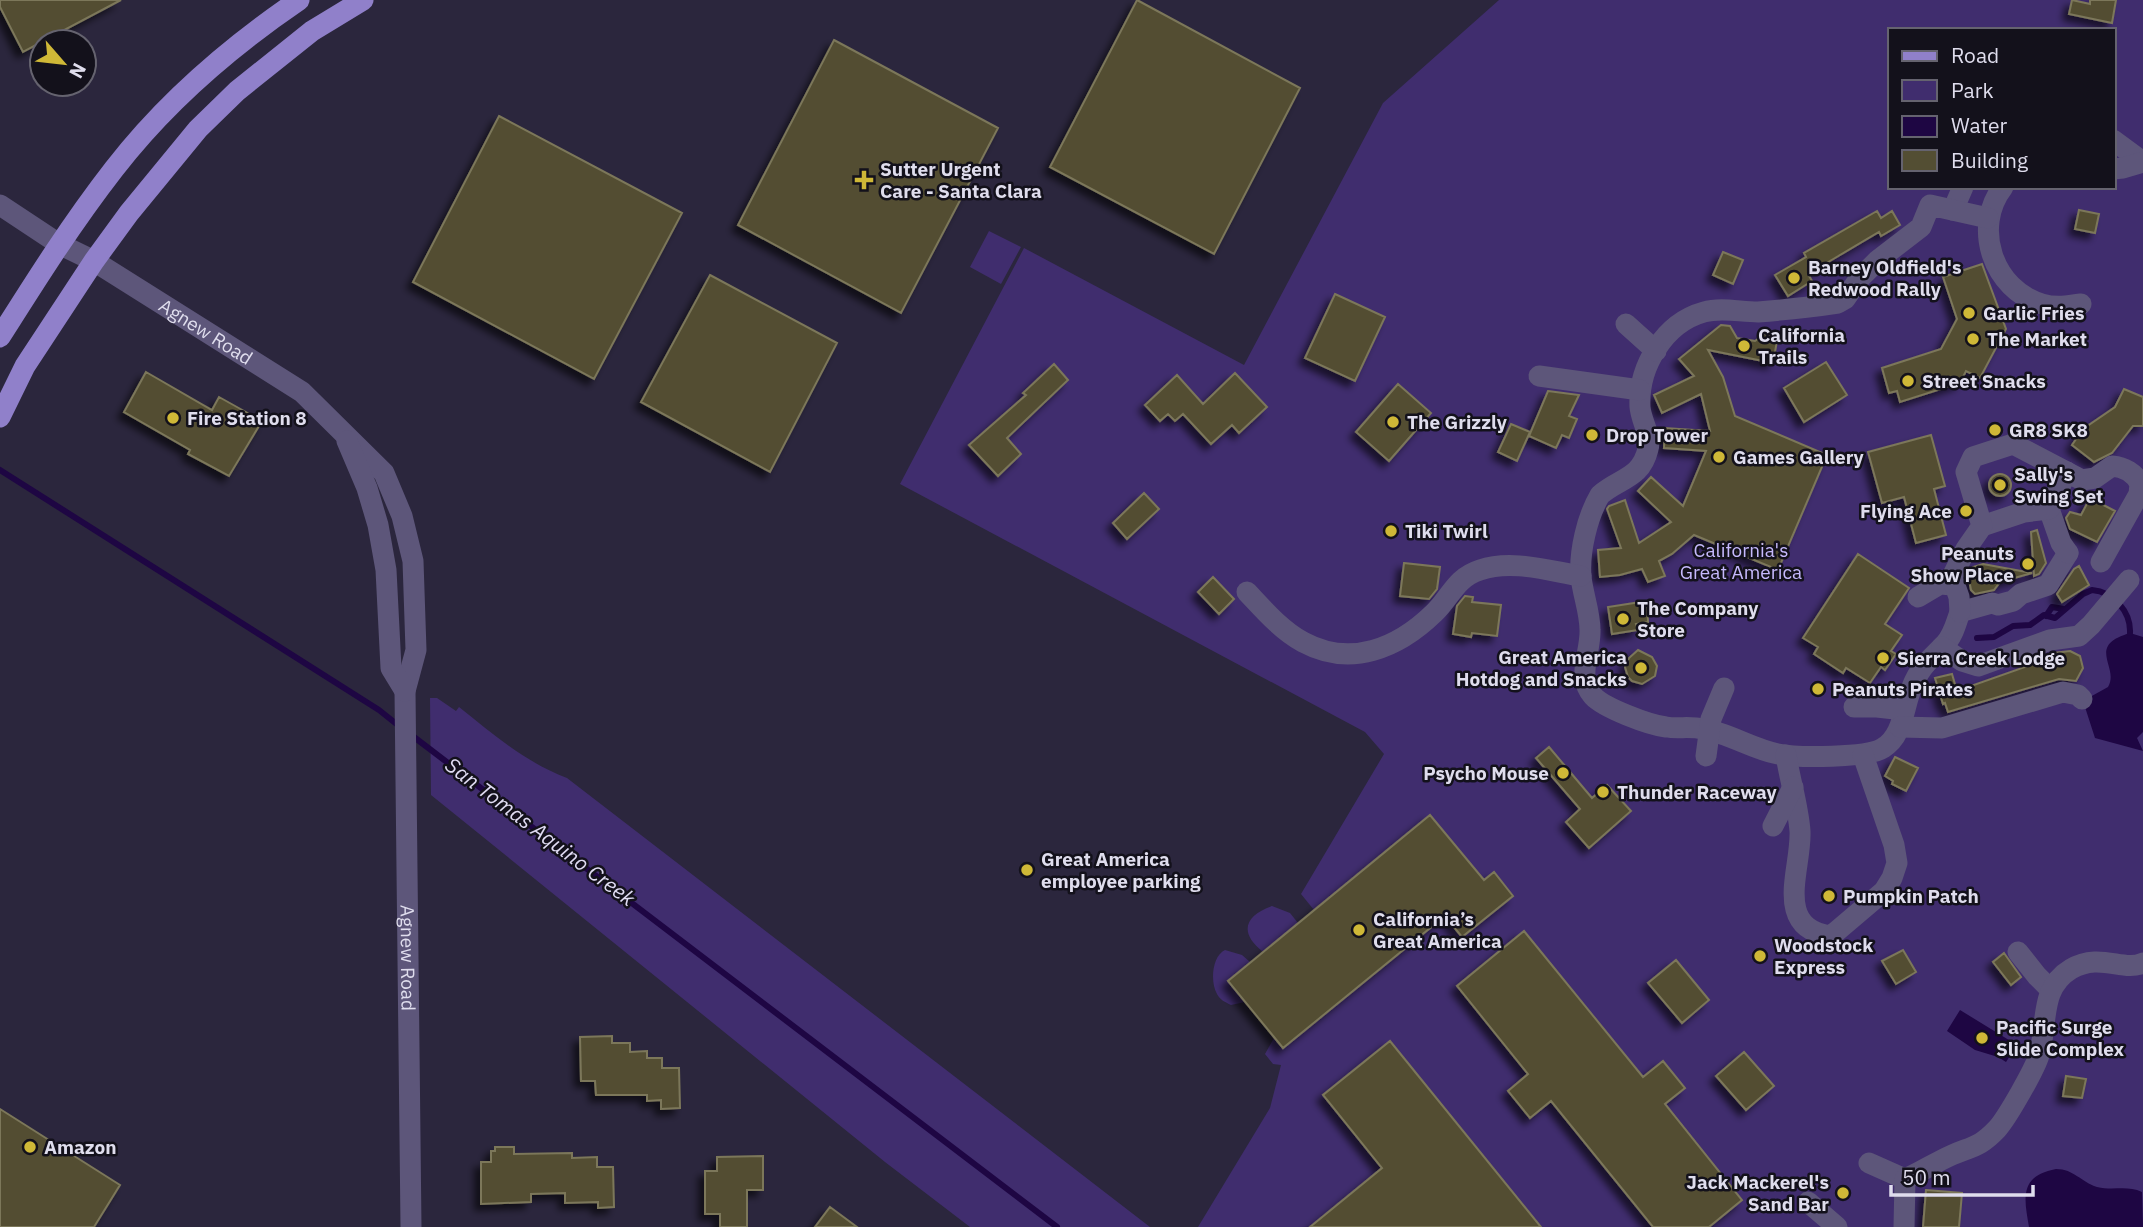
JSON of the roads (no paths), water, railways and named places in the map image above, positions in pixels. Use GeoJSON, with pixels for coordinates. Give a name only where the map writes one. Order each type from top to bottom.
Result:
{"type":"FeatureCollection","features":[{"type":"Feature","properties":{"kind":"main road"},"geometry":{"type":"LineString","coordinates":[[0,337],[59,244],[116,167],[173,103],[222,58],[299,0]]}},
{"type":"Feature","properties":{"kind":"main road"},"geometry":{"type":"LineString","coordinates":[[1,415],[25,366],[94,261],[129,213],[198,129],[237,91],[313,31],[363,0]]}},
{"type":"Feature","properties":{"kind":"street"},"geometry":{"type":"LineString","coordinates":[[2115,143],[2128,163]]}},
{"type":"Feature","properties":{"kind":"street"},"geometry":{"type":"LineString","coordinates":[[1953,210],[1962,189]]}},
{"type":"Feature","properties":{"kind":"street"},"geometry":{"type":"LineString","coordinates":[[2002,189],[1988,218],[1988,244],[2005,277],[2030,299],[2052,306],[2081,304]]}},
{"type":"Feature","properties":{"kind":"street"},"geometry":{"type":"LineString","coordinates":[[1940,562],[1959,597],[1960,612],[1950,638],[1921,668],[1911,688],[1902,719],[1888,745],[1881,750],[1863,755],[1782,755],[1709,730],[1652,724],[1604,705],[1586,685],[1584,674],[1590,631],[1581,576],[1584,538],[1596,501],[1604,491],[1633,475],[1649,449],[1649,440],[1642,421],[1640,390],[1645,368],[1656,351],[1678,326],[1706,311],[1758,312],[1828,305],[1845,299],[1868,269],[1921,227],[1934,196],[1953,210],[1988,218]]}},
{"type":"Feature","properties":{"kind":"street","name":"Agnew Road"},"geometry":{"type":"LineString","coordinates":[[0,205],[302,392],[343,430],[367,488],[378,525],[386,570],[391,668],[405,691],[411,1227]]}},
{"type":"Feature","properties":{"kind":"street"},"geometry":{"type":"LineString","coordinates":[[1626,324],[1656,351]]}},
{"type":"Feature","properties":{"kind":"street"},"geometry":{"type":"LineString","coordinates":[[1539,376],[1640,390]]}},
{"type":"Feature","properties":{"kind":"street"},"geometry":{"type":"LineString","coordinates":[[1982,526],[1966,472],[1973,457],[2013,444],[2082,480],[2089,480],[2112,466],[2127,470],[2138,479],[2141,489],[2136,517],[2101,562]]}},
{"type":"Feature","properties":{"kind":"street"},"geometry":{"type":"LineString","coordinates":[[2067,472],[2049,509],[2061,543],[2068,553]]}},
{"type":"Feature","properties":{"kind":"street"},"geometry":{"type":"LineString","coordinates":[[1953,585],[1952,577],[1956,567],[1982,526],[2024,512],[2049,509]]}},
{"type":"Feature","properties":{"kind":"street"},"geometry":{"type":"LineString","coordinates":[[1942,647],[1962,661],[1978,666],[2050,640],[2079,636],[2130,584],[2090,554],[2068,553]]}},
{"type":"Feature","properties":{"kind":"street"},"geometry":{"type":"LineString","coordinates":[[1960,612],[1992,603],[1998,606],[2013,601],[2021,594],[2048,585],[2068,553]]}},
{"type":"Feature","properties":{"kind":"street"},"geometry":{"type":"LineString","coordinates":[[1247,592],[1271,617],[1304,642],[1326,651],[1359,653],[1380,650],[1406,635],[1438,609],[1456,586],[1478,570],[1525,567],[1581,576]]}},
{"type":"Feature","properties":{"kind":"street"},"geometry":{"type":"LineString","coordinates":[[1918,597],[1940,584],[1953,585]]}},
{"type":"Feature","properties":{"kind":"street"},"geometry":{"type":"LineString","coordinates":[[1706,756],[1714,708],[1724,688]]}},
{"type":"Feature","properties":{"kind":"street"},"geometry":{"type":"LineString","coordinates":[[1854,707],[1877,707],[1902,719],[1942,729],[2063,692],[2078,695],[2082,699]]}},
{"type":"Feature","properties":{"kind":"street"},"geometry":{"type":"LineString","coordinates":[[1782,755],[1793,788],[1800,835],[1793,883],[1794,908],[1806,925],[1821,934],[1831,936],[1884,891],[1897,863],[1894,845],[1863,755]]}},
{"type":"Feature","properties":{"kind":"street"},"geometry":{"type":"LineString","coordinates":[[1773,826],[1793,788]]}},
{"type":"Feature","properties":{"kind":"street"},"geometry":{"type":"LineString","coordinates":[[2018,952],[2050,989]]}},
{"type":"Feature","properties":{"kind":"street"},"geometry":{"type":"LineString","coordinates":[[1905,1180],[1954,1154],[1973,1148],[1999,1127],[2010,1112],[2039,1055],[2050,989],[2057,980],[2071,969],[2086,963],[2102,961],[2130,966],[2143,963]]}},
{"type":"Feature","properties":{"kind":"street"},"geometry":{"type":"LineString","coordinates":[[1869,1163],[1905,1180]]}},
{"type":"Feature","properties":{"kind":"street"},"geometry":{"type":"LineString","coordinates":[[1904,1227],[1905,1180]]}},
{"type":"Feature","properties":{"kind":"street"},"geometry":{"type":"LineString","coordinates":[[1808,1202],[1838,1227]]}},
{"type":"Feature","properties":{"kind":"water"},"geometry":{"type":"Polygon","coordinates":[[[2130,633],[2143,637],[2143,732],[2137,738],[2143,751],[2095,738],[2084,704],[2090,697],[2108,687],[2111,679],[2106,651],[2109,644],[2130,633]]]}},
{"type":"Feature","properties":{"kind":"water","name":"Pacific Surge Slide Complex"},"geometry":{"type":"Polygon","coordinates":[[[1960,1010],[2017,1045],[2006,1062],[1975,1050],[1947,1031],[1960,1010]]]}},
{"type":"Feature","properties":{"kind":"water"},"geometry":{"type":"Polygon","coordinates":[[[2056,1169],[2073,1173],[2097,1187],[2142,1192],[2143,1227],[2029,1227],[2026,1198],[2030,1183],[2044,1172],[2056,1169]]]}},
{"type":"Feature","properties":{"kind":"waterway","name":"San Tomas Aquino Creek"},"geometry":{"type":"LineString","coordinates":[[0,470],[379,710],[399,726]]}},
{"type":"Feature","properties":{"kind":"waterway"},"geometry":{"type":"LineString","coordinates":[[1977,638],[1994,637],[2013,626],[2030,625],[2044,615],[2055,618],[2083,594],[2092,590],[2107,595],[2120,604],[2128,618],[2130,633]]}},
{"type":"Feature","properties":{"kind":"waterway"},"geometry":{"type":"LineString","coordinates":[[2046,616],[2052,607],[2064,609]]}},
{"type":"Feature","properties":{"kind":"waterway","name":"San Tomas Aquino Creek"},"geometry":{"type":"LineString","coordinates":[[410,734],[1057,1227]]}},
{"type":"Feature","properties":{"kind":"place","name":"Sutter Urgent Care - Santa Clara"},"geometry":{"type":"Point","coordinates":[864,180]}},
{"type":"Feature","properties":{"kind":"place","name":"Barney Oldfield's Redwood Rally"},"geometry":{"type":"Point","coordinates":[1794,278]}},
{"type":"Feature","properties":{"kind":"place","name":"Garlic Fries"},"geometry":{"type":"Point","coordinates":[1969,313]}},
{"type":"Feature","properties":{"kind":"place","name":"The Market"},"geometry":{"type":"Point","coordinates":[1973,339]}},
{"type":"Feature","properties":{"kind":"place","name":"California Trails"},"geometry":{"type":"Point","coordinates":[1744,346]}},
{"type":"Feature","properties":{"kind":"place","name":"Street Snacks"},"geometry":{"type":"Point","coordinates":[1908,381]}},
{"type":"Feature","properties":{"kind":"place","name":"Fire Station 8"},"geometry":{"type":"Point","coordinates":[173,418]}},
{"type":"Feature","properties":{"kind":"place","name":"The Grizzly"},"geometry":{"type":"Point","coordinates":[1393,422]}},
{"type":"Feature","properties":{"kind":"place","name":"GR8 SK8"},"geometry":{"type":"Point","coordinates":[1995,430]}},
{"type":"Feature","properties":{"kind":"place","name":"Drop Tower"},"geometry":{"type":"Point","coordinates":[1592,435]}},
{"type":"Feature","properties":{"kind":"place","name":"Games Gallery"},"geometry":{"type":"Point","coordinates":[1719,457]}},
{"type":"Feature","properties":{"kind":"place","name":"Sally's Swing Set"},"geometry":{"type":"Point","coordinates":[2000,485]}},
{"type":"Feature","properties":{"kind":"place","name":"Flying Ace"},"geometry":{"type":"Point","coordinates":[1966,511]}},
{"type":"Feature","properties":{"kind":"place","name":"Tiki Twirl"},"geometry":{"type":"Point","coordinates":[1391,531]}},
{"type":"Feature","properties":{"kind":"place","name":"Peanuts Show Place"},"geometry":{"type":"Point","coordinates":[2028,564]}},
{"type":"Feature","properties":{"kind":"place","name":"The Company Store"},"geometry":{"type":"Point","coordinates":[1623,619]}},
{"type":"Feature","properties":{"kind":"place","name":"Sierra Creek Lodge"},"geometry":{"type":"Point","coordinates":[1883,658]}},
{"type":"Feature","properties":{"kind":"place","name":"Great America Hotdog and Snacks"},"geometry":{"type":"Point","coordinates":[1641,668]}},
{"type":"Feature","properties":{"kind":"place","name":"Peanuts Pirates"},"geometry":{"type":"Point","coordinates":[1818,689]}},
{"type":"Feature","properties":{"kind":"place","name":"Psycho Mouse"},"geometry":{"type":"Point","coordinates":[1563,773]}},
{"type":"Feature","properties":{"kind":"place","name":"Thunder Raceway"},"geometry":{"type":"Point","coordinates":[1603,792]}},
{"type":"Feature","properties":{"kind":"place","name":"Great America employee parking"},"geometry":{"type":"Point","coordinates":[1027,870]}},
{"type":"Feature","properties":{"kind":"place","name":"Pumpkin Patch"},"geometry":{"type":"Point","coordinates":[1829,896]}},
{"type":"Feature","properties":{"kind":"place","name":"California’s Great America"},"geometry":{"type":"Point","coordinates":[1359,930]}},
{"type":"Feature","properties":{"kind":"place","name":"Woodstock Express"},"geometry":{"type":"Point","coordinates":[1760,956]}},
{"type":"Feature","properties":{"kind":"place","name":"Pacific Surge Slide Complex"},"geometry":{"type":"Point","coordinates":[1982,1038]}},
{"type":"Feature","properties":{"kind":"place","name":"Amazon"},"geometry":{"type":"Point","coordinates":[30,1147]}},
{"type":"Feature","properties":{"kind":"place","name":"Jack Mackerel's Sand Bar"},"geometry":{"type":"Point","coordinates":[1843,1193]}},
{"type":"Feature","properties":{"kind":"park label","name":"California's Great America"},"geometry":{"type":"Point","coordinates":[1741,561]}}]}
